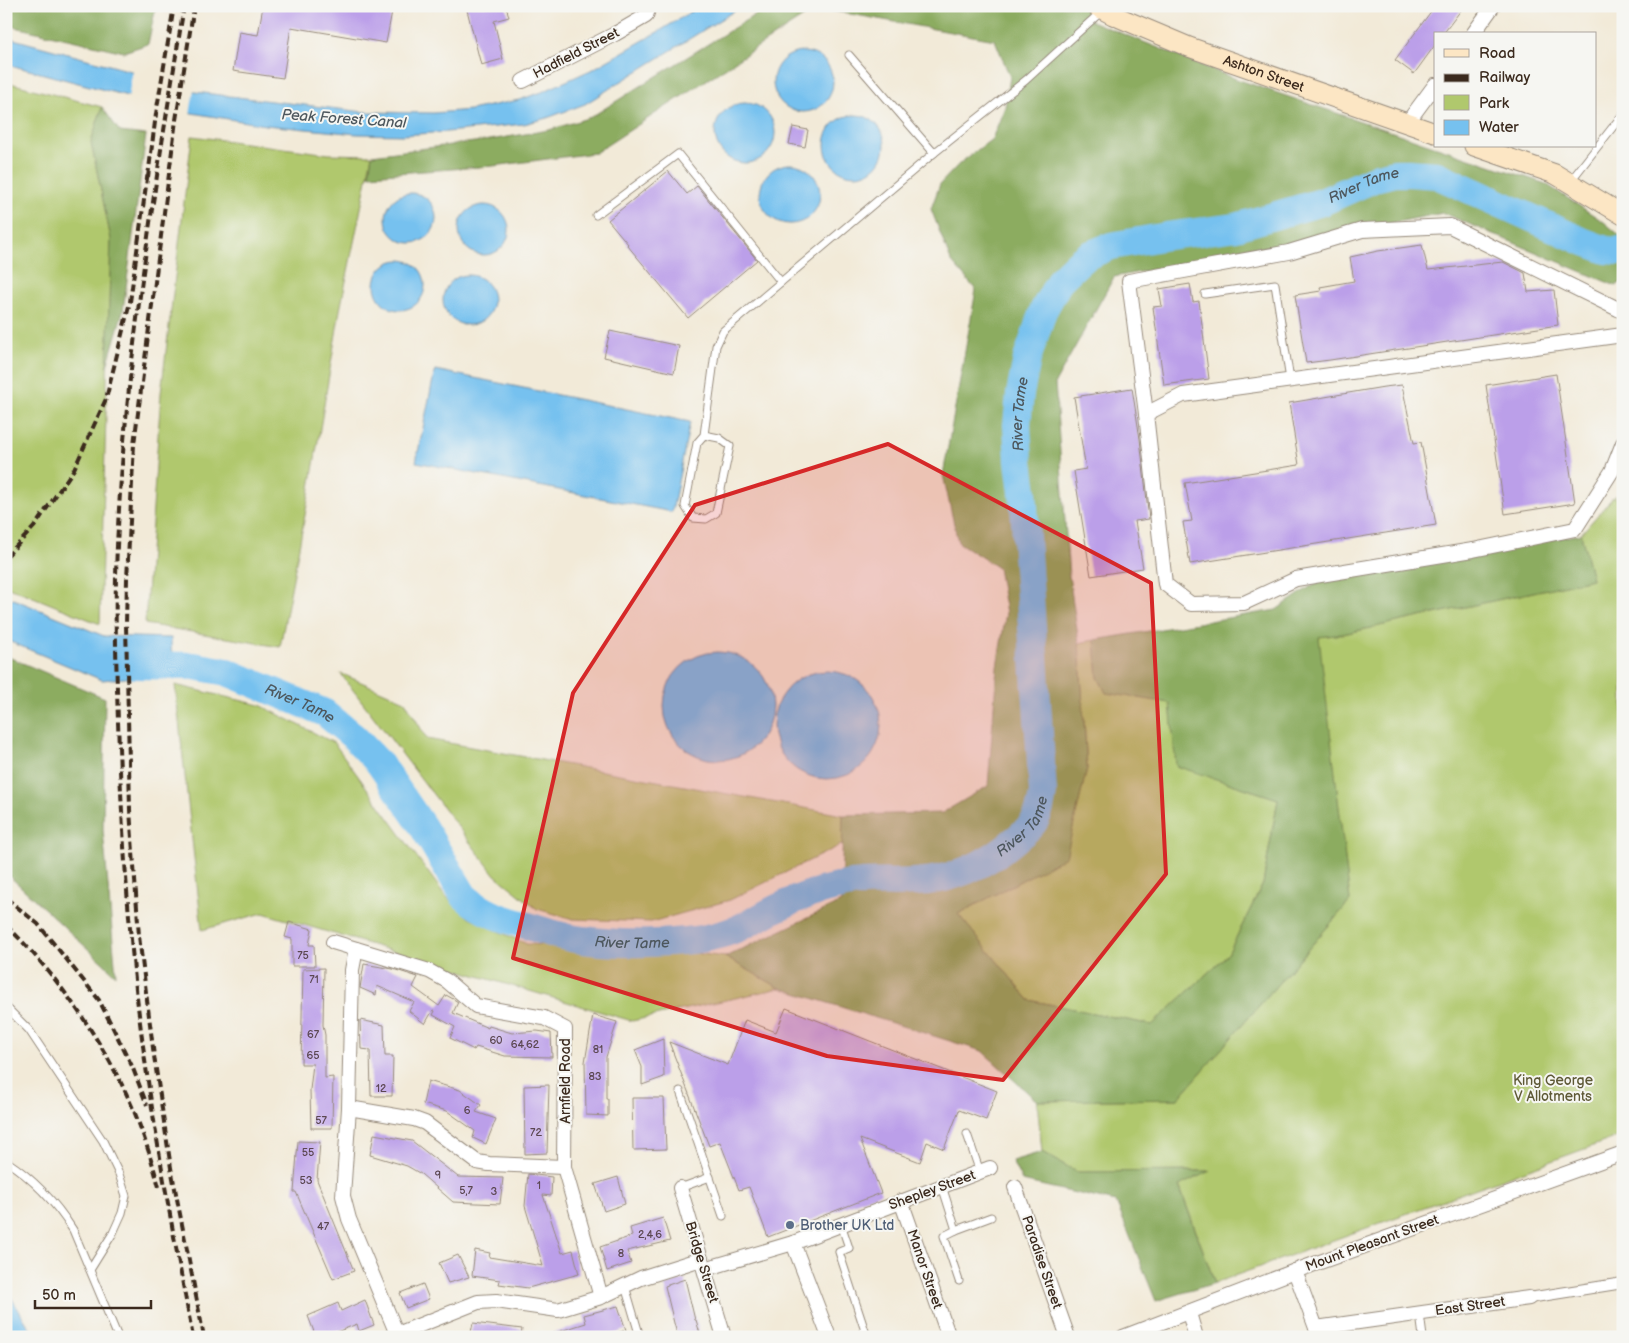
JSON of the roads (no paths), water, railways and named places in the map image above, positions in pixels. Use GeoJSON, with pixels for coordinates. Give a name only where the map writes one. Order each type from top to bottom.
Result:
{"type":"FeatureCollection","features":[{"type":"Feature","properties":{"kind":"main road","name":"Ashton Street"},"geometry":{"type":"LineString","coordinates":[[1107,11],[1189,47],[1434,133]]}},
{"type":"Feature","properties":{"kind":"main road"},"geometry":{"type":"LineString","coordinates":[[1480,148],[1555,174],[1623,215]]}},
{"type":"Feature","properties":{"kind":"street","name":"Hadfield Street"},"geometry":{"type":"LineString","coordinates":[[523,81],[646,16],[649,6]]}},
{"type":"Feature","properties":{"kind":"street"},"geometry":{"type":"LineString","coordinates":[[1474,32],[1493,6]]}},
{"type":"Feature","properties":{"kind":"street"},"geometry":{"type":"LineString","coordinates":[[1407,123],[1434,86]]}},
{"type":"Feature","properties":{"kind":"street"},"geometry":{"type":"LineString","coordinates":[[1623,312],[1450,226],[1362,230],[1290,252],[1129,281],[1146,414],[1164,584],[1191,604],[1244,603],[1296,579],[1473,550],[1576,529],[1612,471],[1623,443]]}},
{"type":"Feature","properties":{"kind":"street"},"geometry":{"type":"LineString","coordinates":[[1146,414],[1183,395],[1599,338],[1622,339]]}},
{"type":"Feature","properties":{"kind":"street","name":"Arnfield Road"},"geometry":{"type":"LineString","coordinates":[[333,942],[429,971],[447,981],[476,1006],[544,1018],[565,1028],[564,1167],[601,1297]]}},
{"type":"Feature","properties":{"kind":"street"},"geometry":{"type":"LineString","coordinates":[[356,949],[352,970],[349,1108],[343,1196],[349,1218],[393,1335],[423,1331],[478,1302],[496,1301],[558,1310],[601,1297],[641,1278],[703,1264]]}},
{"type":"Feature","properties":{"kind":"street"},"geometry":{"type":"LineString","coordinates":[[349,1108],[414,1119],[425,1123],[477,1162],[564,1167]]}},
{"type":"Feature","properties":{"kind":"street","name":"Mount Pleasant Street"},"geometry":{"type":"LineString","coordinates":[[1123,1337],[1295,1271],[1623,1153]]}},
{"type":"Feature","properties":{"kind":"street","name":"Shepley Street"},"geometry":{"type":"LineString","coordinates":[[703,1264],[793,1243],[985,1170]]}},
{"type":"Feature","properties":{"kind":"street","name":"Paradise Street"},"geometry":{"type":"LineString","coordinates":[[1015,1187],[1068,1337]]}},
{"type":"Feature","properties":{"kind":"street","name":"Bridge Street"},"geometry":{"type":"LineString","coordinates":[[680,1188],[724,1337]]}},
{"type":"Feature","properties":{"kind":"street","name":"Manor Street"},"geometry":{"type":"LineString","coordinates":[[901,1201],[949,1337]]}},
{"type":"Feature","properties":{"kind":"street"},"geometry":{"type":"LineString","coordinates":[[793,1243],[829,1337]]}},
{"type":"Feature","properties":{"kind":"street"},"geometry":{"type":"LineString","coordinates":[[1295,1271],[1318,1332]]}},
{"type":"Feature","properties":{"kind":"street","name":"East Street"},"geometry":{"type":"LineString","coordinates":[[1318,1332],[1623,1282]]}},
{"type":"Feature","properties":{"kind":"street"},"geometry":{"type":"LineString","coordinates":[[1189,1313],[1196,1337]]}},
{"type":"Feature","properties":{"kind":"lane"},"geometry":{"type":"LineString","coordinates":[[704,435],[720,438],[730,446],[716,514],[706,518],[693,518],[685,506],[697,443],[704,435],[716,346],[722,331],[1107,11]]}},
{"type":"Feature","properties":{"kind":"lane"},"geometry":{"type":"LineString","coordinates":[[849,55],[934,153]]}},
{"type":"Feature","properties":{"kind":"lane"},"geometry":{"type":"LineString","coordinates":[[1569,183],[1623,114]]}},
{"type":"Feature","properties":{"kind":"lane"},"geometry":{"type":"LineString","coordinates":[[596,215],[678,154],[781,282]]}},
{"type":"Feature","properties":{"kind":"lane"},"geometry":{"type":"LineString","coordinates":[[1206,294],[1275,284],[1290,380]]}},
{"type":"Feature","properties":{"kind":"lane"},"geometry":{"type":"LineString","coordinates":[[6,1007],[28,1030],[103,1140],[119,1174],[126,1196],[122,1213],[113,1233],[90,1270]]}},
{"type":"Feature","properties":{"kind":"lane"},"geometry":{"type":"LineString","coordinates":[[680,1091],[723,1216]]}},
{"type":"Feature","properties":{"kind":"lane"},"geometry":{"type":"LineString","coordinates":[[967,1134],[985,1170]]}},
{"type":"Feature","properties":{"kind":"lane"},"geometry":{"type":"LineString","coordinates":[[6,1161],[24,1173],[64,1216],[73,1230],[118,1337]]}},
{"type":"Feature","properties":{"kind":"lane"},"geometry":{"type":"LineString","coordinates":[[680,1188],[710,1177]]}},
{"type":"Feature","properties":{"kind":"lane"},"geometry":{"type":"LineString","coordinates":[[942,1186],[956,1230]]}},
{"type":"Feature","properties":{"kind":"lane"},"geometry":{"type":"LineString","coordinates":[[959,1281],[944,1236],[991,1217]]}},
{"type":"Feature","properties":{"kind":"lane"},"geometry":{"type":"LineString","coordinates":[[841,1224],[849,1248],[839,1252],[868,1337]]}},
{"type":"Feature","properties":{"kind":"lane"},"geometry":{"type":"LineString","coordinates":[[626,1286],[640,1337]]}},
{"type":"Feature","properties":{"kind":"lane"},"geometry":{"type":"LineString","coordinates":[[1420,1314],[1423,1337]]}},
{"type":"Feature","properties":{"kind":"water","name":"Peak Forest Canal"},"geometry":{"type":"Polygon","coordinates":[[[700,6],[742,6],[585,104],[524,124],[447,132],[402,135],[357,134],[265,125],[192,113],[6,64],[6,37],[131,71],[195,92],[364,112],[434,113],[470,110],[519,100],[542,92],[593,69],[700,6]]]}},
{"type":"Feature","properties":{"kind":"water"},"geometry":{"type":"Polygon","coordinates":[[[797,52],[809,52],[820,57],[828,65],[833,76],[831,94],[820,107],[809,112],[797,112],[786,107],[778,99],[773,88],[773,76],[778,65],[786,57],[797,52]]]}},
{"type":"Feature","properties":{"kind":"water"},"geometry":{"type":"Polygon","coordinates":[[[739,103],[751,103],[762,108],[770,116],[775,127],[773,145],[762,158],[751,163],[739,163],[728,158],[720,150],[715,139],[715,127],[720,116],[728,108],[739,103]]]}},
{"type":"Feature","properties":{"kind":"water"},"geometry":{"type":"Polygon","coordinates":[[[855,115],[867,117],[880,128],[885,145],[883,157],[872,170],[855,175],[843,173],[830,162],[825,145],[827,133],[838,120],[855,115]]]}},
{"type":"Feature","properties":{"kind":"water"},"geometry":{"type":"Polygon","coordinates":[[[790,164],[807,169],[815,177],[820,194],[815,211],[807,219],[790,224],[773,219],[765,211],[760,194],[765,177],[773,169],[790,164]]]}},
{"type":"Feature","properties":{"kind":"water"},"geometry":{"type":"Polygon","coordinates":[[[406,193],[416,193],[429,200],[436,213],[436,223],[429,236],[416,243],[406,243],[397,239],[390,232],[386,223],[386,213],[390,204],[397,197],[406,193]]]}},
{"type":"Feature","properties":{"kind":"water"},"geometry":{"type":"Polygon","coordinates":[[[479,205],[489,205],[502,212],[509,225],[509,235],[502,248],[489,255],[479,255],[470,251],[463,244],[459,235],[459,225],[463,216],[470,209],[479,205]]]}},
{"type":"Feature","properties":{"kind":"water"},"geometry":{"type":"Polygon","coordinates":[[[400,260],[418,267],[425,285],[418,303],[400,310],[382,303],[375,285],[382,267],[400,260]]]}},
{"type":"Feature","properties":{"kind":"water"},"geometry":{"type":"Polygon","coordinates":[[[468,275],[478,277],[486,282],[491,290],[493,300],[491,310],[486,318],[478,323],[468,325],[458,323],[450,318],[445,310],[443,300],[445,290],[450,282],[458,277],[468,275]]]}},
{"type":"Feature","properties":{"kind":"water"},"geometry":{"type":"Polygon","coordinates":[[[435,370],[690,422],[672,512],[416,462],[435,370]]]}},
{"type":"Feature","properties":{"kind":"water"},"geometry":{"type":"Polygon","coordinates":[[[6,596],[104,636],[171,638],[172,674],[102,680],[6,640],[6,596]]]}},
{"type":"Feature","properties":{"kind":"water"},"geometry":{"type":"Polygon","coordinates":[[[718,652],[739,656],[756,668],[768,685],[772,706],[768,727],[756,744],[739,756],[718,760],[697,756],[680,744],[668,727],[664,706],[668,685],[680,668],[697,656],[718,652]]]}},
{"type":"Feature","properties":{"kind":"water"},"geometry":{"type":"Polygon","coordinates":[[[827,671],[848,675],[865,687],[877,704],[881,725],[877,746],[865,763],[848,775],[827,779],[806,775],[789,763],[777,746],[773,725],[777,704],[789,687],[806,675],[827,671]]]}},
{"type":"Feature","properties":{"kind":"water"},"geometry":{"type":"Polygon","coordinates":[[[6,1289],[35,1337],[7,1337],[6,1289]]]}},
{"type":"Feature","properties":{"kind":"waterway","name":"River Tame"},"geometry":{"type":"LineString","coordinates":[[135,665],[194,666],[227,672],[325,713],[354,737],[379,763],[423,827],[464,896],[478,907],[493,914],[561,936],[616,943],[655,943],[693,940],[733,931],[791,901],[829,889],[867,883],[916,882],[943,878],[969,869],[1004,849],[1032,825],[1038,815],[1041,804],[1043,793],[1017,425],[1020,394],[1027,359],[1043,311],[1060,280],[1080,261],[1111,246],[1236,227],[1322,202],[1378,177],[1395,173],[1437,175],[1582,241],[1606,250],[1619,251],[1623,249]]}},
{"type":"Feature","properties":{"kind":"railway"},"geometry":{"type":"LineString","coordinates":[[148,177],[156,114],[174,6]]}},
{"type":"Feature","properties":{"kind":"railway"},"geometry":{"type":"LineString","coordinates":[[184,6],[153,201],[135,331],[122,462],[116,576],[116,625],[118,722],[124,841],[137,999],[159,1150],[193,1337]]}},
{"type":"Feature","properties":{"kind":"railway"},"geometry":{"type":"LineString","coordinates":[[194,6],[176,120],[134,444],[126,624],[130,810],[139,936],[154,1056],[171,1168],[204,1337]]}},
{"type":"Feature","properties":{"kind":"railway"},"geometry":{"type":"LineString","coordinates":[[6,557],[34,527],[74,469],[106,399],[130,302],[148,171]]}},
{"type":"Feature","properties":{"kind":"railway"},"geometry":{"type":"LineString","coordinates":[[6,898],[38,924],[99,1000],[132,1066],[147,1105]]}},
{"type":"Feature","properties":{"kind":"railway"},"geometry":{"type":"LineString","coordinates":[[6,925],[39,960],[69,998],[108,1058],[137,1118],[159,1187]]}},
{"type":"Feature","properties":{"kind":"place","name":"Brother UK Ltd"},"geometry":{"type":"Point","coordinates":[790,1225]}},
{"type":"Feature","properties":{"kind":"park label","name":"King George V Allotments"},"geometry":{"type":"Point","coordinates":[1553,1088]}}]}
